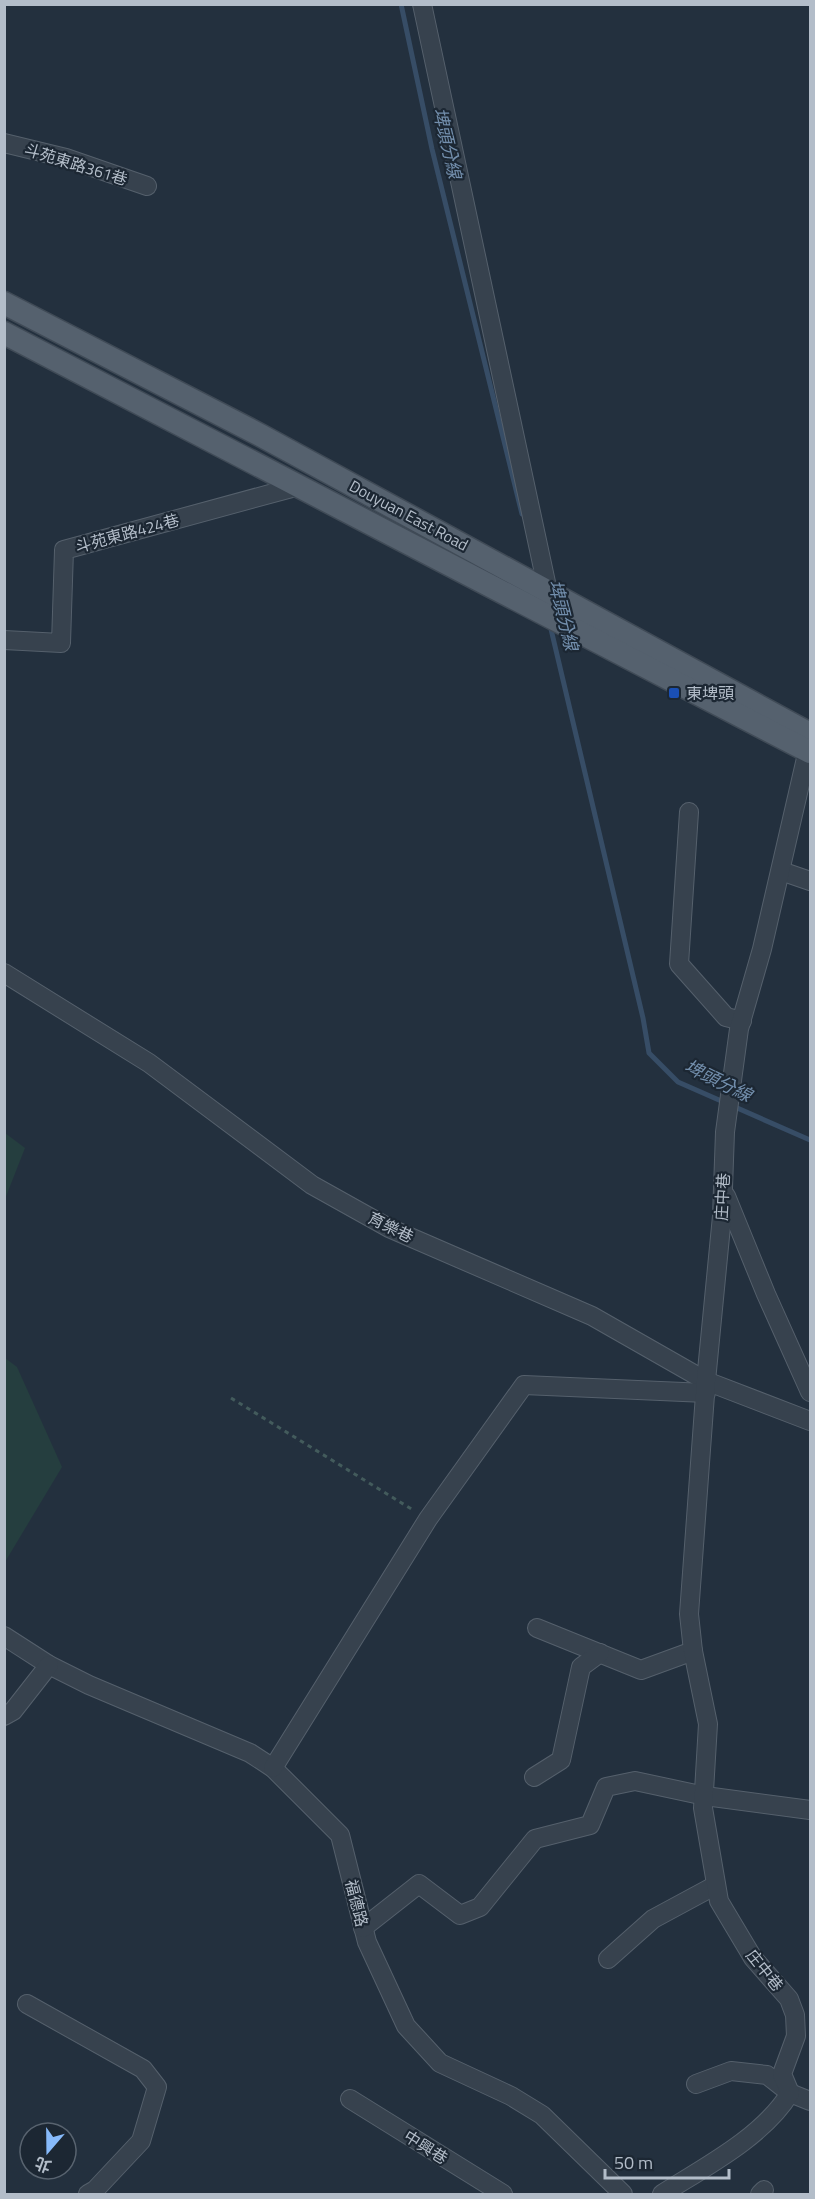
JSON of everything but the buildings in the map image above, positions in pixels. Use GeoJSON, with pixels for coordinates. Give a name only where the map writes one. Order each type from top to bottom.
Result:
{"type":"FeatureCollection","features":[{"type":"Feature","properties":{"kind":"main road","name":"Douyuan East Road"},"geometry":{"type":"LineString","coordinates":[[4,303],[260,435],[547,590],[810,745]]}},
{"type":"Feature","properties":{"kind":"main road","name":"Douyuan East Road"},"geometry":{"type":"LineString","coordinates":[[4,333],[556,619],[810,745]]}},
{"type":"Feature","properties":{"kind":"street"},"geometry":{"type":"LineString","coordinates":[[422,4],[547,590],[556,619]]}},
{"type":"Feature","properties":{"kind":"street","name":"斗苑東路361巷"},"geometry":{"type":"LineString","coordinates":[[4,143],[66,158],[147,186]]}},
{"type":"Feature","properties":{"kind":"street","name":"斗苑東路424巷"},"geometry":{"type":"LineString","coordinates":[[4,640],[61,643],[64,550],[299,486]]}},
{"type":"Feature","properties":{"kind":"street","name":"庄中巷"},"geometry":{"type":"LineString","coordinates":[[790,2093],[782,2074],[796,2036],[795,2015],[789,1999],[753,1958],[719,1901],[704,1808],[708,1724],[693,1651],[689,1614],[723,1188],[725,1132],[742,1021],[762,949],[810,745]]}},
{"type":"Feature","properties":{"kind":"street"},"geometry":{"type":"LineString","coordinates":[[690,812],[680,964],[726,1017],[742,1021]]}},
{"type":"Feature","properties":{"kind":"street"},"geometry":{"type":"LineString","coordinates":[[781,871],[810,881]]}},
{"type":"Feature","properties":{"kind":"street","name":"育樂巷"},"geometry":{"type":"LineString","coordinates":[[4,973],[149,1063],[312,1185],[389,1228],[592,1316],[706,1387],[810,1421]]}},
{"type":"Feature","properties":{"kind":"street"},"geometry":{"type":"LineString","coordinates":[[723,1188],[766,1294],[810,1392]]}},
{"type":"Feature","properties":{"kind":"street"},"geometry":{"type":"LineString","coordinates":[[273,1768],[428,1519],[524,1385],[706,1387]]}},
{"type":"Feature","properties":{"kind":"street"},"geometry":{"type":"LineString","coordinates":[[537,1628],[641,1670],[693,1651]]}},
{"type":"Feature","properties":{"kind":"street","name":"福德路"},"geometry":{"type":"LineString","coordinates":[[4,1636],[49,1665],[89,1685],[250,1753],[273,1768],[340,1836],[367,1942],[406,2026],[441,2063],[511,2096],[542,2115],[623,2194]]}},
{"type":"Feature","properties":{"kind":"street"},"geometry":{"type":"LineString","coordinates":[[534,1777],[561,1760],[581,1667],[600,1653]]}},
{"type":"Feature","properties":{"kind":"street"},"geometry":{"type":"LineString","coordinates":[[4,1716],[13,1711],[49,1665]]}},
{"type":"Feature","properties":{"kind":"street"},"geometry":{"type":"LineString","coordinates":[[363,1928],[419,1884],[460,1915],[480,1907],[535,1839],[590,1825],[606,1787],[635,1781],[705,1796],[810,1810]]}},
{"type":"Feature","properties":{"kind":"street"},"geometry":{"type":"LineString","coordinates":[[608,1959],[653,1919],[716,1885]]}},
{"type":"Feature","properties":{"kind":"street"},"geometry":{"type":"LineString","coordinates":[[27,2004],[143,2069],[157,2086],[141,2141],[95,2190],[88,2194]]}},
{"type":"Feature","properties":{"kind":"street"},"geometry":{"type":"LineString","coordinates":[[696,2084],[731,2071],[767,2074],[790,2093],[810,2101]]}},
{"type":"Feature","properties":{"kind":"street"},"geometry":{"type":"LineString","coordinates":[[662,2194],[759,2130],[783,2105],[790,2093]]}},
{"type":"Feature","properties":{"kind":"street","name":"中興巷"},"geometry":{"type":"LineString","coordinates":[[350,2099],[503,2194]]}},
{"type":"Feature","properties":{"kind":"path"},"geometry":{"type":"LineString","coordinates":[[231,1398],[428,1519]]}},
{"type":"Feature","properties":{"kind":"green space"},"geometry":{"type":"Polygon","coordinates":[[[5,1133],[25,1148],[5,1199],[5,1133]]]}},
{"type":"Feature","properties":{"kind":"green space"},"geometry":{"type":"Polygon","coordinates":[[[5,1358],[17,1367],[62,1467],[5,1562],[5,1358]]]}},
{"type":"Feature","properties":{"kind":"waterway","name":"埤頭分線"},"geometry":{"type":"LineString","coordinates":[[401,4],[432,149],[522,514]]}},
{"type":"Feature","properties":{"kind":"waterway","name":"埤頭分線"},"geometry":{"type":"LineString","coordinates":[[550,625],[643,1018],[649,1053],[678,1082],[810,1140]]}},
{"type":"Feature","properties":{"kind":"place","name":"東埤頭"},"geometry":{"type":"Point","coordinates":[674,693]}}]}
